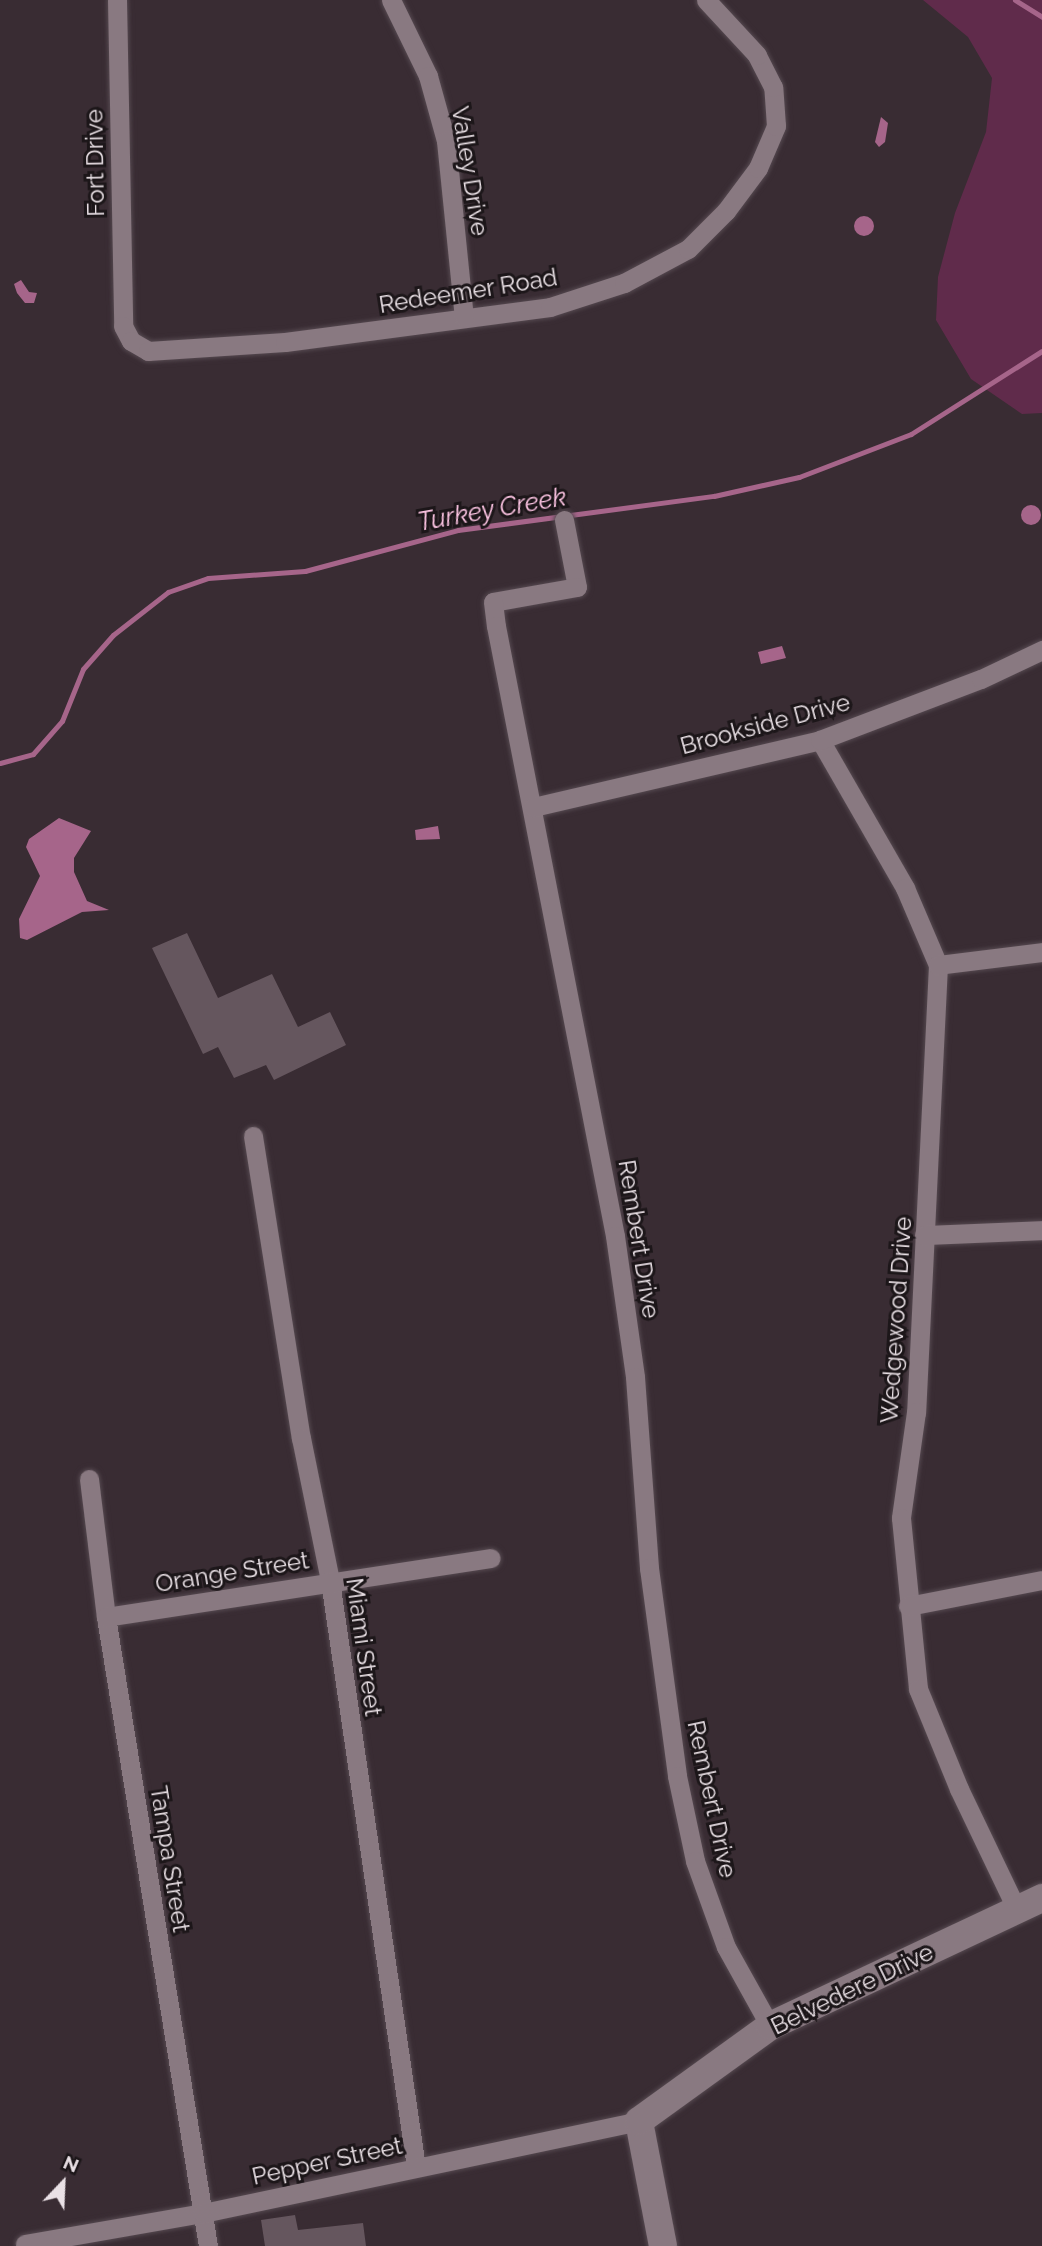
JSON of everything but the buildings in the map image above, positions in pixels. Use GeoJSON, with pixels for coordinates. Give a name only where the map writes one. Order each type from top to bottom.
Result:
{"type":"FeatureCollection","features":[{"type":"Feature","properties":{"kind":"street","name":"Fort Drive"},"geometry":{"type":"LineString","coordinates":[[117,0],[122,326]]}},
{"type":"Feature","properties":{"kind":"street","name":"Valley Drive"},"geometry":{"type":"LineString","coordinates":[[391,0],[428,76],[446,141],[464,317]]}},
{"type":"Feature","properties":{"kind":"street","name":"Redeemer Road"},"geometry":{"type":"LineString","coordinates":[[122,326],[131,341],[148,351],[285,342],[550,307],[624,283],[688,249],[726,211],[758,168],[776,126],[773,87],[757,55],[706,0]]}},
{"type":"Feature","properties":{"kind":"street","name":"Rembert Drive"},"geometry":{"type":"LineString","coordinates":[[564,520],[577,587],[493,602],[615,1236],[635,1377],[649,1568],[677,1776],[695,1861],[726,1947],[770,2026]]}},
{"type":"Feature","properties":{"kind":"street","name":"Brookside Drive"},"geometry":{"type":"LineString","coordinates":[[533,807],[820,740],[981,679],[1042,650]]}},
{"type":"Feature","properties":{"kind":"street","name":"Wedgewood Drive"},"geometry":{"type":"LineString","coordinates":[[820,740],[905,888],[938,965],[916,1412],[901,1518],[908,1606],[918,1689],[959,1789],[1017,1910]]}},
{"type":"Feature","properties":{"kind":"street"},"geometry":{"type":"LineString","coordinates":[[938,965],[1042,952]]}},
{"type":"Feature","properties":{"kind":"street","name":"Miami Street"},"geometry":{"type":"LineString","coordinates":[[253,1136],[301,1438],[330,1581],[416,2167]]}},
{"type":"Feature","properties":{"kind":"street"},"geometry":{"type":"LineString","coordinates":[[924,1235],[1042,1230]]}},
{"type":"Feature","properties":{"kind":"street","name":"Tampa Street"},"geometry":{"type":"LineString","coordinates":[[89,1479],[106,1617],[208,2246]]}},
{"type":"Feature","properties":{"kind":"street","name":"Orange Street"},"geometry":{"type":"LineString","coordinates":[[106,1617],[491,1558]]}},
{"type":"Feature","properties":{"kind":"street"},"geometry":{"type":"LineString","coordinates":[[908,1606],[1042,1580]]}},
{"type":"Feature","properties":{"kind":"street","name":"Belvedere Drive"},"geometry":{"type":"LineString","coordinates":[[639,2121],[770,2026],[1042,1898]]}},
{"type":"Feature","properties":{"kind":"street"},"geometry":{"type":"LineString","coordinates":[[639,2121],[663,2246]]}},
{"type":"Feature","properties":{"kind":"street","name":"Pepper Street"},"geometry":{"type":"LineString","coordinates":[[25,2244],[203,2213],[639,2121]]}},
{"type":"Feature","properties":{"kind":"shaded area"},"geometry":{"type":"Polygon","coordinates":[[[923,0],[1042,0],[1042,413],[1022,414],[971,379],[936,320],[938,277],[955,213],[986,132],[992,78],[968,37],[923,0]]]}},
{"type":"Feature","properties":{"kind":"shaded area"},"geometry":{"type":"Polygon","coordinates":[[[881,117],[888,123],[885,142],[879,147],[875,142],[881,117]]]}},
{"type":"Feature","properties":{"kind":"shaded area"},"geometry":{"type":"Polygon","coordinates":[[[860,216],[868,216],[874,226],[868,236],[860,236],[854,230],[854,222],[860,216]]]}},
{"type":"Feature","properties":{"kind":"shaded area"},"geometry":{"type":"Polygon","coordinates":[[[21,280],[29,292],[37,293],[34,303],[25,303],[17,293],[14,284],[21,280]]]}},
{"type":"Feature","properties":{"kind":"shaded area"},"geometry":{"type":"Polygon","coordinates":[[[1031,505],[1038,508],[1041,515],[1038,522],[1031,525],[1024,522],[1021,515],[1024,508],[1031,505]]]}},
{"type":"Feature","properties":{"kind":"shaded area"},"geometry":{"type":"Polygon","coordinates":[[[782,646],[786,658],[761,664],[758,652],[782,646]]]}},
{"type":"Feature","properties":{"kind":"shaded area"},"geometry":{"type":"Polygon","coordinates":[[[59,818],[91,831],[74,858],[74,872],[87,901],[109,910],[82,912],[27,940],[20,938],[19,919],[40,876],[26,847],[29,839],[59,818]]]}},
{"type":"Feature","properties":{"kind":"shaded area"},"geometry":{"type":"Polygon","coordinates":[[[438,826],[440,839],[416,840],[415,830],[438,826]]]}},
{"type":"Feature","properties":{"kind":"waterway"},"geometry":{"type":"LineString","coordinates":[[1015,0],[1042,17]]}},
{"type":"Feature","properties":{"kind":"waterway","name":"Turkey Creek"},"geometry":{"type":"LineString","coordinates":[[0,763],[33,754],[62,721],[83,669],[113,635],[168,592],[208,578],[305,571],[458,530],[714,496],[799,477],[911,434],[1042,351]]}}]}
